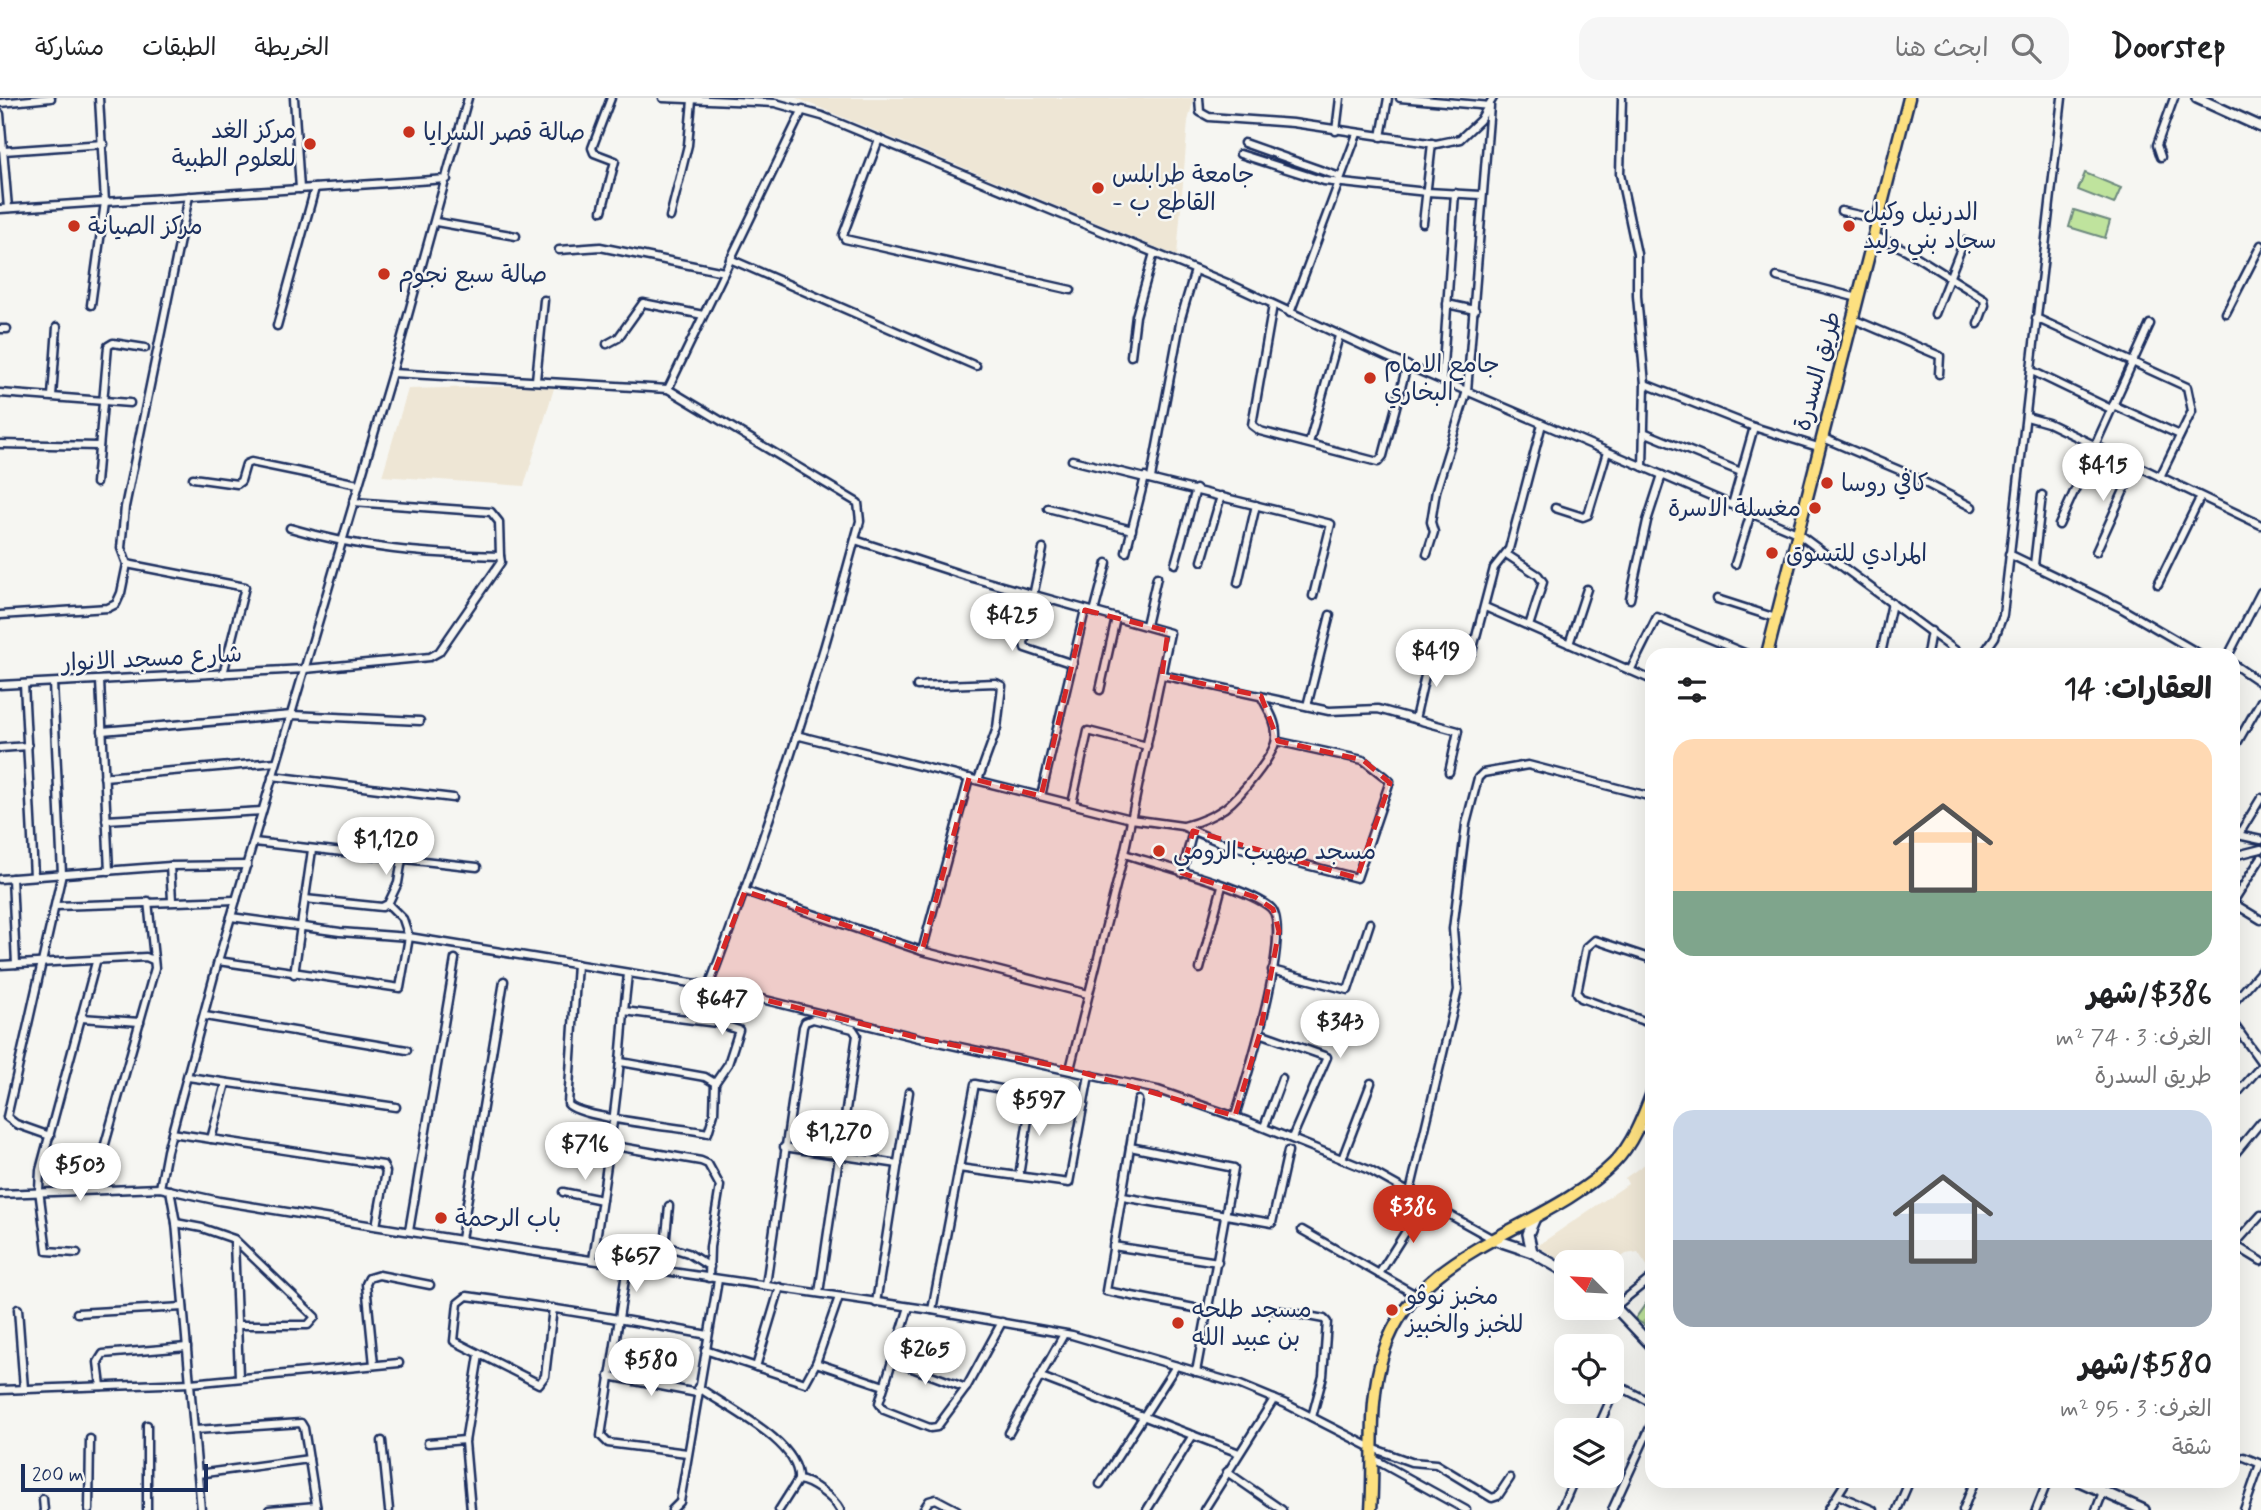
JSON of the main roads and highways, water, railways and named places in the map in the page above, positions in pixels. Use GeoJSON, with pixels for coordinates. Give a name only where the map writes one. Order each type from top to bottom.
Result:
{"type":"FeatureCollection","features":[{"type":"Feature","properties":{"kind":"main road","name":"طريق السدرة"},"geometry":{"type":"LineString","coordinates":[[1768,648],[1909,98]]}},
{"type":"Feature","properties":{"kind":"main road"},"geometry":{"type":"LineString","coordinates":[[1371,1510],[1378,1369],[1393,1330],[1416,1295],[1471,1251],[1557,1207],[1609,1167],[1639,1126],[1645,1111]]}},
{"type":"Feature","properties":{"kind":"place","name":"صالة قصر السرايا"},"geometry":{"type":"Point","coordinates":[409,132]}},
{"type":"Feature","properties":{"kind":"place","name":"مركز الغد للعلوم الطبية"},"geometry":{"type":"Point","coordinates":[310,144]}},
{"type":"Feature","properties":{"kind":"place","name":"جامعة طرابلس - القاطع ب"},"geometry":{"type":"Point","coordinates":[1098,188]}},
{"type":"Feature","properties":{"kind":"place","name":"مركز الصيانة"},"geometry":{"type":"Point","coordinates":[74,226]}},
{"type":"Feature","properties":{"kind":"place","name":"الدرنيل وكيل سجاد بني وليد"},"geometry":{"type":"Point","coordinates":[1849,226]}},
{"type":"Feature","properties":{"kind":"place","name":"صالة سبع نجوم"},"geometry":{"type":"Point","coordinates":[384,274]}},
{"type":"Feature","properties":{"kind":"place","name":"جامع الامام البخاري"},"geometry":{"type":"Point","coordinates":[1370,378]}},
{"type":"Feature","properties":{"kind":"place","name":"كافي روسا"},"geometry":{"type":"Point","coordinates":[1827,483]}},
{"type":"Feature","properties":{"kind":"place","name":"مغسلة الاسرة"},"geometry":{"type":"Point","coordinates":[1815,508]}},
{"type":"Feature","properties":{"kind":"place","name":"المرادي للتسوق"},"geometry":{"type":"Point","coordinates":[1772,553]}},
{"type":"Feature","properties":{"kind":"place","name":"مسجد صهيب الرومي"},"geometry":{"type":"Point","coordinates":[1159,851]}},
{"type":"Feature","properties":{"kind":"place","name":"باب الرحمة"},"geometry":{"type":"Point","coordinates":[441,1218]}},
{"type":"Feature","properties":{"kind":"place","name":"مخبز نوڤو للخبز والخبيز"},"geometry":{"type":"Point","coordinates":[1392,1310]}},
{"type":"Feature","properties":{"kind":"place","name":"مسجد طلحه بن عبيد الله"},"geometry":{"type":"Point","coordinates":[1178,1323]}}]}
